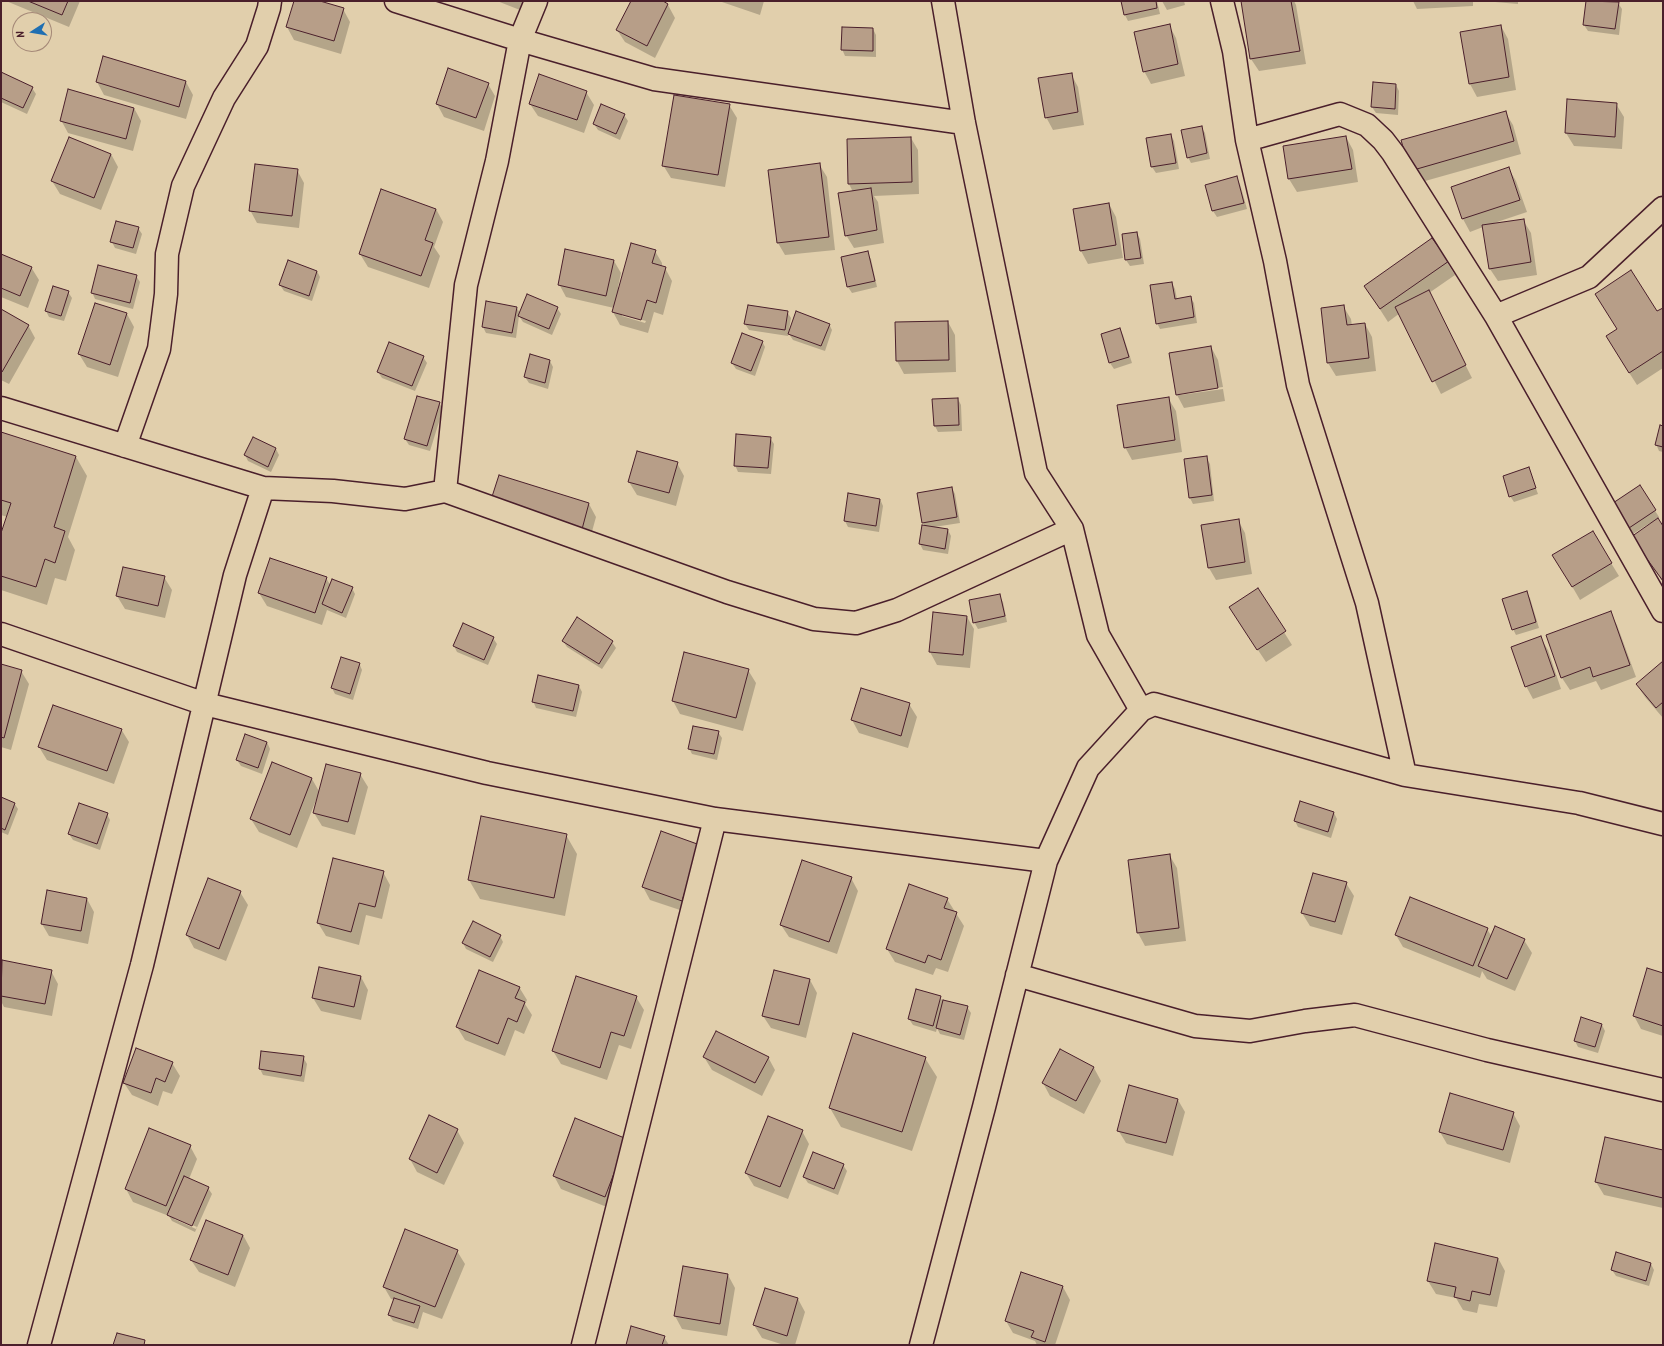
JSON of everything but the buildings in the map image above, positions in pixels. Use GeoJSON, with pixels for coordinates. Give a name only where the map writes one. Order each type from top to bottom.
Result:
{"type":"FeatureCollection","features":[{"type":"Feature","properties":{"kind":"street"},"geometry":{"type":"LineString","coordinates":[[125,446],[158,349],[166,294],[166,254],[183,186],[224,98],[257,46],[270,8],[270,1]]}},
{"type":"Feature","properties":{"kind":"street"},"geometry":{"type":"LineString","coordinates":[[396,1],[520,40],[654,79],[964,123]]}},
{"type":"Feature","properties":{"kind":"street"},"geometry":{"type":"LineString","coordinates":[[444,491],[466,285],[497,161],[520,40],[536,1]]}},
{"type":"Feature","properties":{"kind":"street"},"geometry":{"type":"LineString","coordinates":[[943,1],[964,123],[1036,473],[1072,529],[1098,635],[1141,710]]}},
{"type":"Feature","properties":{"kind":"street"},"geometry":{"type":"LineString","coordinates":[[1222,1],[1234,51],[1247,140],[1275,261],[1298,385],[1367,603],[1405,775]]}},
{"type":"Feature","properties":{"kind":"street"},"geometry":{"type":"LineString","coordinates":[[1247,140],[1340,114],[1366,125],[1383,140],[1393,153],[1496,316],[1663,611]]}},
{"type":"Feature","properties":{"kind":"street"},"geometry":{"type":"LineString","coordinates":[[1496,316],[1589,277],[1663,208]]}},
{"type":"Feature","properties":{"kind":"street"},"geometry":{"type":"LineString","coordinates":[[1,408],[263,488],[333,491],[406,499],[444,491],[727,592],[814,619],[856,623],[897,610],[1072,529]]}},
{"type":"Feature","properties":{"kind":"street"},"geometry":{"type":"LineString","coordinates":[[38,1345],[142,965],[236,576],[263,488]]}},
{"type":"Feature","properties":{"kind":"street"},"geometry":{"type":"LineString","coordinates":[[1,634],[205,704],[488,773],[715,819],[1046,861]]}},
{"type":"Feature","properties":{"kind":"street"},"geometry":{"type":"LineString","coordinates":[[921,1345],[984,1107],[1046,861],[1088,768],[1141,710],[1154,704],[1405,775],[1579,803],[1663,824]]}},
{"type":"Feature","properties":{"kind":"street"},"geometry":{"type":"LineString","coordinates":[[583,1345],[715,819]]}},
{"type":"Feature","properties":{"kind":"street"},"geometry":{"type":"LineString","coordinates":[[1017,975],[1195,1026],[1250,1031],[1305,1020],[1355,1015],[1487,1050],[1663,1090]]}}]}
